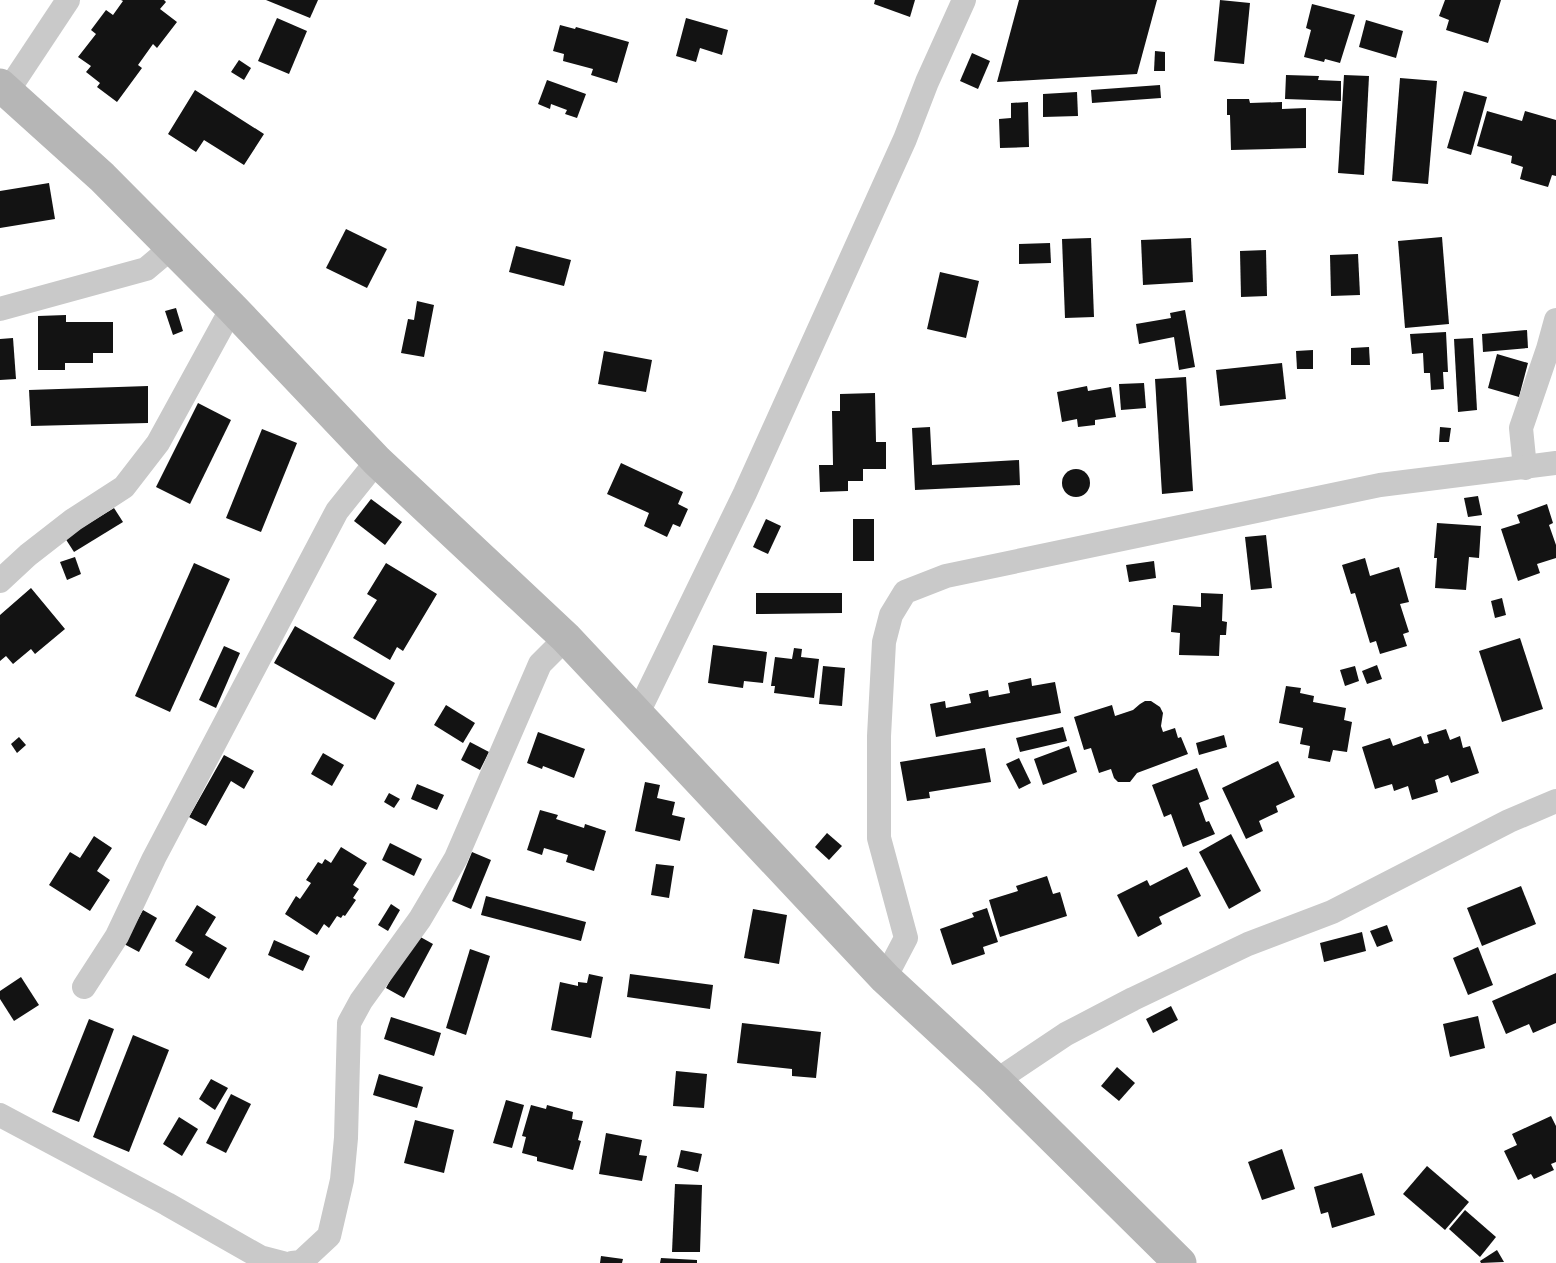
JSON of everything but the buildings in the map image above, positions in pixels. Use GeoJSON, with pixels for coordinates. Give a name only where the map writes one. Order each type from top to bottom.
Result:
{"type":"FeatureCollection","features":[{"type":"Feature","properties":{"kind":"main road"},"geometry":{"type":"LineString","coordinates":[[4,89],[102,177],[232,308],[377,461],[566,638],[885,978],[996,1081],[1180,1263]]}},
{"type":"Feature","properties":{"kind":"street"},"geometry":{"type":"LineString","coordinates":[[4,89],[68,0]]}},
{"type":"Feature","properties":{"kind":"street"},"geometry":{"type":"LineString","coordinates":[[637,715],[754,472],[905,139],[927,82],[964,0]]}},
{"type":"Feature","properties":{"kind":"street"},"geometry":{"type":"LineString","coordinates":[[0,309],[146,269],[171,248]]}},
{"type":"Feature","properties":{"kind":"street"},"geometry":{"type":"LineString","coordinates":[[0,581],[28,555],[73,520],[124,487],[158,443],[232,308]]}},
{"type":"Feature","properties":{"kind":"street"},"geometry":{"type":"LineString","coordinates":[[1525,468],[1521,428],[1556,320]]}},
{"type":"Feature","properties":{"kind":"street"},"geometry":{"type":"LineString","coordinates":[[84,987],[117,936],[154,858],[337,511],[377,461]]}},
{"type":"Feature","properties":{"kind":"street"},"geometry":{"type":"LineString","coordinates":[[885,978],[906,938],[879,838],[879,736],[884,642],[891,615],[905,592],[946,576],[1380,485],[1556,463]]}},
{"type":"Feature","properties":{"kind":"street"},"geometry":{"type":"LineString","coordinates":[[292,1263],[301,1262],[329,1236],[342,1180],[346,1138],[349,1023],[361,1001],[420,919],[456,858],[540,664],[566,638]]}},
{"type":"Feature","properties":{"kind":"street"},"geometry":{"type":"LineString","coordinates":[[996,1081],[1066,1034],[1133,999],[1248,944],[1332,912],[1509,821],[1556,801]]}},
{"type":"Feature","properties":{"kind":"street"},"geometry":{"type":"LineString","coordinates":[[0,1115],[167,1204],[260,1257],[283,1263]]}}]}
